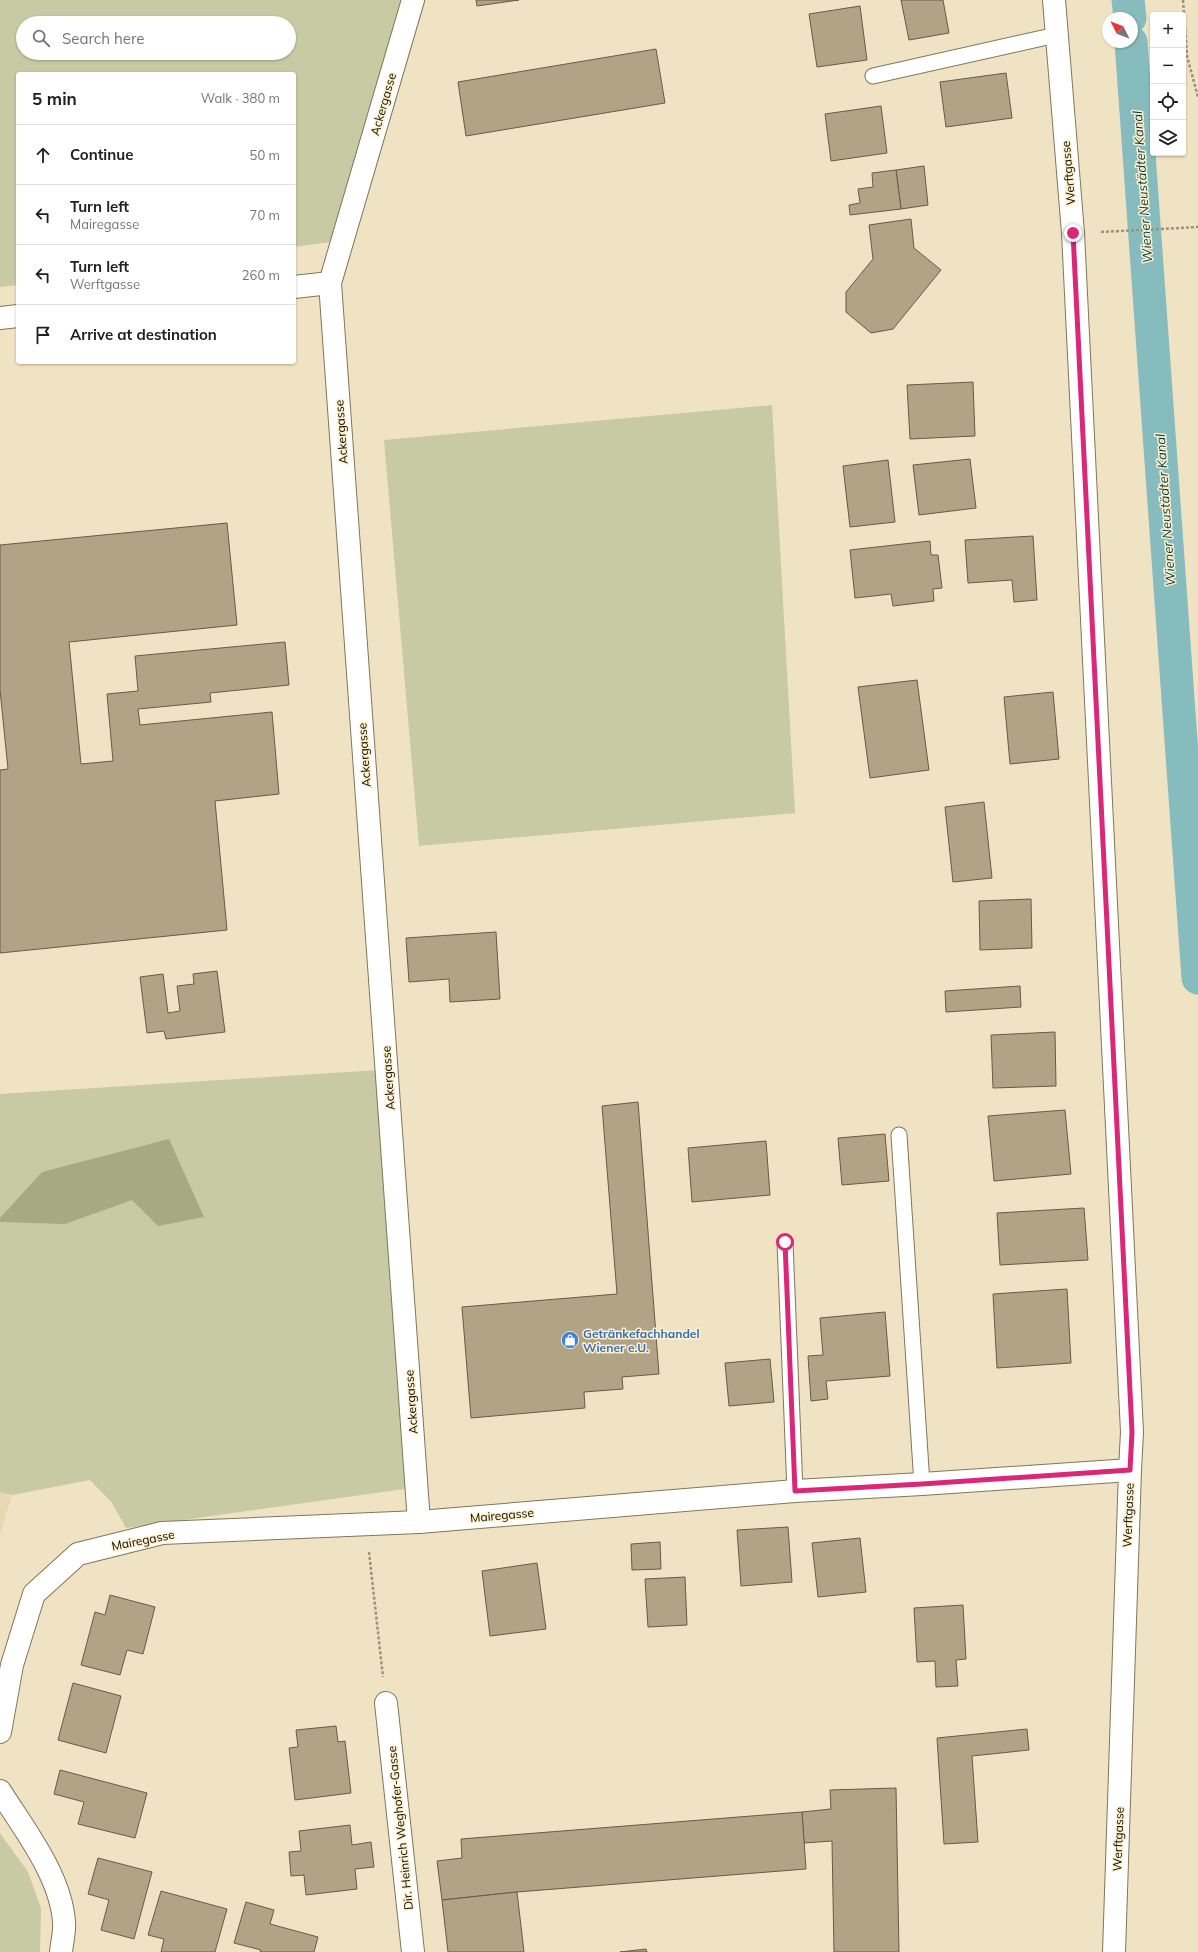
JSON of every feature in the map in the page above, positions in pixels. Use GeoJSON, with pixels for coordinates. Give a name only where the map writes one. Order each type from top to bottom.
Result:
{"type":"FeatureCollection","features":[{"type":"Feature","properties":{"kind":"street","name":"Ackergasse"},"geometry":{"type":"LineString","coordinates":[[413,0],[330,283],[419,1522]]}},
{"type":"Feature","properties":{"kind":"street","name":"Werftgasse"},"geometry":{"type":"LineString","coordinates":[[1054,0],[1073,233],[1132,1432],[1114,1952]]}},
{"type":"Feature","properties":{"kind":"street"},"geometry":{"type":"LineString","coordinates":[[296,287],[330,283]]}},
{"type":"Feature","properties":{"kind":"street"},"geometry":{"type":"LineString","coordinates":[[0,318],[16,316]]}},
{"type":"Feature","properties":{"kind":"street","name":"Mairegasse"},"geometry":{"type":"LineString","coordinates":[[0,1732],[12,1665],[34,1594],[78,1554],[162,1533],[419,1522],[795,1491],[1130,1470]]}},
{"type":"Feature","properties":{"kind":"street","name":"Dir. Heinrich Weghofer-Gasse"},"geometry":{"type":"LineString","coordinates":[[386,1703],[413,1952]]}},
{"type":"Feature","properties":{"kind":"street"},"geometry":{"type":"LineString","coordinates":[[0,1791],[32,1842],[57,1887],[65,1922],[61,1952]]}},
{"type":"Feature","properties":{"kind":"lane"},"geometry":{"type":"LineString","coordinates":[[873,76],[1056,35]]}},
{"type":"Feature","properties":{"kind":"lane"},"geometry":{"type":"LineString","coordinates":[[899,1135],[922,1484]]}},
{"type":"Feature","properties":{"kind":"lane"},"geometry":{"type":"LineString","coordinates":[[785,1242],[795,1491]]}},
{"type":"Feature","properties":{"kind":"path"},"geometry":{"type":"LineString","coordinates":[[1183,0],[1187,56],[1198,97]]}},
{"type":"Feature","properties":{"kind":"path"},"geometry":{"type":"LineString","coordinates":[[1123,231],[1198,227]]}},
{"type":"Feature","properties":{"kind":"path"},"geometry":{"type":"LineString","coordinates":[[366,1524],[386,1703]]}},
{"type":"Feature","properties":{"kind":"shaded area"},"geometry":{"type":"Polygon","coordinates":[[[0,1492],[12,1495],[0,1536],[0,1492]]]}},
{"type":"Feature","properties":{"kind":"green space"},"geometry":{"type":"Polygon","coordinates":[[[0,0],[410,0],[345,240],[296,247],[296,72],[16,72],[16,285],[0,287],[0,0]]]}},
{"type":"Feature","properties":{"kind":"green space"},"geometry":{"type":"Polygon","coordinates":[[[772,405],[795,813],[419,846],[384,440],[772,405]]]}},
{"type":"Feature","properties":{"kind":"green space"},"geometry":{"type":"Polygon","coordinates":[[[379,1070],[419,1487],[126,1528],[112,1503],[90,1480],[12,1495],[0,1492],[0,1094],[379,1070]]]}},
{"type":"Feature","properties":{"kind":"green space"},"geometry":{"type":"Polygon","coordinates":[[[169,1139],[204,1217],[158,1226],[132,1200],[65,1224],[0,1222],[0,1218],[42,1172],[169,1139]]]}},
{"type":"Feature","properties":{"kind":"green space"},"geometry":{"type":"Polygon","coordinates":[[[0,1833],[28,1872],[41,1908],[40,1952],[0,1952],[0,1833]]]}},
{"type":"Feature","properties":{"kind":"building"},"geometry":{"type":"Polygon","coordinates":[[[476,0],[519,0],[477,6],[476,0]]]}},
{"type":"Feature","properties":{"kind":"building"},"geometry":{"type":"Polygon","coordinates":[[[901,0],[943,0],[949,33],[909,40],[901,0]]]}},
{"type":"Feature","properties":{"kind":"building"},"geometry":{"type":"Polygon","coordinates":[[[860,6],[867,60],[817,67],[809,14],[860,6]]]}},
{"type":"Feature","properties":{"kind":"building"},"geometry":{"type":"Polygon","coordinates":[[[656,49],[665,103],[466,136],[458,82],[656,49]]]}},
{"type":"Feature","properties":{"kind":"building"},"geometry":{"type":"Polygon","coordinates":[[[1006,73],[1012,118],[946,127],[940,82],[1006,73]]]}},
{"type":"Feature","properties":{"kind":"building"},"geometry":{"type":"Polygon","coordinates":[[[881,106],[887,153],[831,161],[825,114],[881,106]]]}},
{"type":"Feature","properties":{"kind":"building"},"geometry":{"type":"Polygon","coordinates":[[[924,166],[928,205],[901,209],[896,170],[924,166]]]}},
{"type":"Feature","properties":{"kind":"building"},"geometry":{"type":"Polygon","coordinates":[[[896,170],[901,209],[850,215],[849,205],[860,203],[858,189],[873,187],[872,173],[896,170]]]}},
{"type":"Feature","properties":{"kind":"building"},"geometry":{"type":"Polygon","coordinates":[[[911,219],[914,248],[941,270],[893,329],[871,333],[846,312],[846,292],[873,259],[869,225],[911,219]]]}},
{"type":"Feature","properties":{"kind":"building"},"geometry":{"type":"Polygon","coordinates":[[[973,382],[975,436],[910,439],[907,385],[973,382]]]}},
{"type":"Feature","properties":{"kind":"building"},"geometry":{"type":"Polygon","coordinates":[[[970,459],[976,508],[919,515],[913,465],[970,459]]]}},
{"type":"Feature","properties":{"kind":"building"},"geometry":{"type":"Polygon","coordinates":[[[888,460],[895,522],[850,527],[843,466],[888,460]]]}},
{"type":"Feature","properties":{"kind":"building"},"geometry":{"type":"Polygon","coordinates":[[[227,523],[237,625],[69,642],[81,764],[113,761],[107,694],[138,691],[135,656],[285,642],[289,685],[210,693],[211,702],[138,709],[140,725],[272,712],[279,794],[215,801],[227,930],[0,953],[0,770],[8,769],[0,690],[0,545],[227,523]]]}},
{"type":"Feature","properties":{"kind":"building"},"geometry":{"type":"Polygon","coordinates":[[[1033,536],[1037,600],[1014,602],[1012,580],[968,583],[965,540],[1033,536]]]}},
{"type":"Feature","properties":{"kind":"building"},"geometry":{"type":"Polygon","coordinates":[[[930,541],[931,555],[938,555],[942,588],[933,589],[934,601],[893,606],[891,594],[855,598],[850,550],[930,541]]]}},
{"type":"Feature","properties":{"kind":"building"},"geometry":{"type":"Polygon","coordinates":[[[917,680],[929,770],[870,778],[858,687],[917,680]]]}},
{"type":"Feature","properties":{"kind":"building"},"geometry":{"type":"Polygon","coordinates":[[[1053,692],[1059,759],[1010,764],[1004,697],[1053,692]]]}},
{"type":"Feature","properties":{"kind":"building"},"geometry":{"type":"Polygon","coordinates":[[[984,802],[992,878],[953,882],[945,807],[984,802]]]}},
{"type":"Feature","properties":{"kind":"building"},"geometry":{"type":"Polygon","coordinates":[[[1031,899],[1032,948],[980,950],[979,901],[1031,899]]]}},
{"type":"Feature","properties":{"kind":"building"},"geometry":{"type":"Polygon","coordinates":[[[496,932],[500,999],[450,1002],[449,979],[409,982],[406,938],[496,932]]]}},
{"type":"Feature","properties":{"kind":"building"},"geometry":{"type":"Polygon","coordinates":[[[217,971],[225,1032],[166,1039],[164,1031],[147,1033],[140,977],[163,974],[168,1013],[180,1011],[177,986],[194,984],[193,974],[217,971]]]}},
{"type":"Feature","properties":{"kind":"building"},"geometry":{"type":"Polygon","coordinates":[[[1020,986],[1021,1007],[946,1012],[945,991],[1020,986]]]}},
{"type":"Feature","properties":{"kind":"building"},"geometry":{"type":"Polygon","coordinates":[[[1055,1032],[1056,1086],[993,1088],[991,1035],[1055,1032]]]}},
{"type":"Feature","properties":{"kind":"building"},"geometry":{"type":"Polygon","coordinates":[[[638,1102],[659,1374],[622,1377],[623,1389],[584,1392],[585,1408],[471,1418],[462,1307],[617,1294],[602,1106],[638,1102]]]}},
{"type":"Feature","properties":{"kind":"building"},"geometry":{"type":"Polygon","coordinates":[[[1065,1110],[1071,1174],[994,1181],[988,1116],[1065,1110]]]}},
{"type":"Feature","properties":{"kind":"building"},"geometry":{"type":"Polygon","coordinates":[[[885,1134],[889,1181],[842,1185],[838,1138],[885,1134]]]}},
{"type":"Feature","properties":{"kind":"building"},"geometry":{"type":"Polygon","coordinates":[[[766,1141],[770,1195],[692,1202],[688,1148],[766,1141]]]}},
{"type":"Feature","properties":{"kind":"building"},"geometry":{"type":"Polygon","coordinates":[[[1084,1208],[1088,1260],[1000,1265],[997,1213],[1084,1208]]]}},
{"type":"Feature","properties":{"kind":"building"},"geometry":{"type":"Polygon","coordinates":[[[1067,1289],[1071,1363],[997,1368],[993,1294],[1067,1289]]]}},
{"type":"Feature","properties":{"kind":"building"},"geometry":{"type":"Polygon","coordinates":[[[885,1312],[890,1376],[826,1381],[828,1399],[811,1401],[808,1356],[823,1355],[820,1318],[885,1312]]]}},
{"type":"Feature","properties":{"kind":"building"},"geometry":{"type":"Polygon","coordinates":[[[770,1359],[774,1402],[729,1406],[725,1363],[770,1359]]]}},
{"type":"Feature","properties":{"kind":"building"},"geometry":{"type":"Polygon","coordinates":[[[788,1527],[792,1582],[741,1586],[737,1530],[788,1527]]]}},
{"type":"Feature","properties":{"kind":"building"},"geometry":{"type":"Polygon","coordinates":[[[860,1538],[866,1592],[818,1597],[812,1543],[860,1538]]]}},
{"type":"Feature","properties":{"kind":"building"},"geometry":{"type":"Polygon","coordinates":[[[660,1542],[661,1569],[632,1570],[631,1544],[660,1542]]]}},
{"type":"Feature","properties":{"kind":"building"},"geometry":{"type":"Polygon","coordinates":[[[537,1563],[546,1629],[490,1636],[482,1571],[537,1563]]]}},
{"type":"Feature","properties":{"kind":"building"},"geometry":{"type":"Polygon","coordinates":[[[685,1577],[687,1625],[648,1627],[645,1579],[685,1577]]]}},
{"type":"Feature","properties":{"kind":"building"},"geometry":{"type":"Polygon","coordinates":[[[110,1595],[155,1607],[143,1654],[127,1650],[120,1675],[81,1665],[95,1612],[105,1615],[110,1595]]]}},
{"type":"Feature","properties":{"kind":"building"},"geometry":{"type":"Polygon","coordinates":[[[963,1605],[966,1659],[956,1660],[958,1686],[936,1687],[935,1661],[917,1662],[914,1608],[963,1605]]]}},
{"type":"Feature","properties":{"kind":"building"},"geometry":{"type":"Polygon","coordinates":[[[73,1683],[121,1696],[106,1753],[58,1740],[73,1683]]]}},
{"type":"Feature","properties":{"kind":"building"},"geometry":{"type":"Polygon","coordinates":[[[336,1726],[338,1742],[345,1741],[351,1793],[295,1800],[289,1748],[298,1747],[296,1730],[336,1726]]]}},
{"type":"Feature","properties":{"kind":"building"},"geometry":{"type":"Polygon","coordinates":[[[1027,1729],[1029,1750],[972,1756],[978,1842],[944,1844],[937,1738],[1027,1729]]]}},
{"type":"Feature","properties":{"kind":"building"},"geometry":{"type":"Polygon","coordinates":[[[60,1770],[147,1793],[135,1838],[78,1824],[84,1802],[54,1794],[60,1770]]]}},
{"type":"Feature","properties":{"kind":"building"},"geometry":{"type":"Polygon","coordinates":[[[896,1788],[899,1952],[834,1952],[832,1841],[804,1843],[802,1812],[831,1809],[830,1790],[896,1788]]]}},
{"type":"Feature","properties":{"kind":"building"},"geometry":{"type":"Polygon","coordinates":[[[802,1812],[806,1869],[517,1892],[442,1900],[437,1861],[462,1858],[461,1839],[802,1812]]]}},
{"type":"Feature","properties":{"kind":"building"},"geometry":{"type":"Polygon","coordinates":[[[350,1825],[352,1845],[371,1842],[374,1867],[355,1869],[357,1889],[306,1895],[304,1875],[291,1876],[289,1852],[301,1851],[299,1831],[350,1825]]]}},
{"type":"Feature","properties":{"kind":"building"},"geometry":{"type":"Polygon","coordinates":[[[98,1858],[152,1872],[134,1939],[101,1930],[109,1900],[88,1894],[98,1858]]]}},
{"type":"Feature","properties":{"kind":"building"},"geometry":{"type":"Polygon","coordinates":[[[161,1891],[227,1909],[215,1952],[161,1952],[164,1939],[148,1935],[161,1891]]]}},
{"type":"Feature","properties":{"kind":"building"},"geometry":{"type":"Polygon","coordinates":[[[517,1892],[524,1952],[448,1952],[442,1900],[517,1892]]]}},
{"type":"Feature","properties":{"kind":"building"},"geometry":{"type":"Polygon","coordinates":[[[246,1902],[274,1910],[270,1924],[318,1937],[314,1952],[260,1952],[261,1950],[234,1943],[246,1902]]]}},
{"type":"Feature","properties":{"kind":"building"},"geometry":{"type":"Polygon","coordinates":[[[646,1949],[647,1952],[620,1952],[646,1949]]]}},
{"type":"Feature","properties":{"kind":"waterway","name":"Wiener Neustädter Kanal"},"geometry":{"type":"LineString","coordinates":[[1128,0],[1129,12]]}},
{"type":"Feature","properties":{"kind":"waterway","name":"Wiener Neustädter Kanal"},"geometry":{"type":"LineString","coordinates":[[1131,48],[1198,978]]}},
{"type":"Feature","properties":{"kind":"place","name":"Getränkefachhandel Wiener e.U."},"geometry":{"type":"Point","coordinates":[570,1340]}},
{"type":"Feature","properties":{"kind":"route"},"geometry":{"type":"LineString","coordinates":[[785,1242],[795,1491],[1130,1470],[1132,1432],[1073,233]]}}]}
